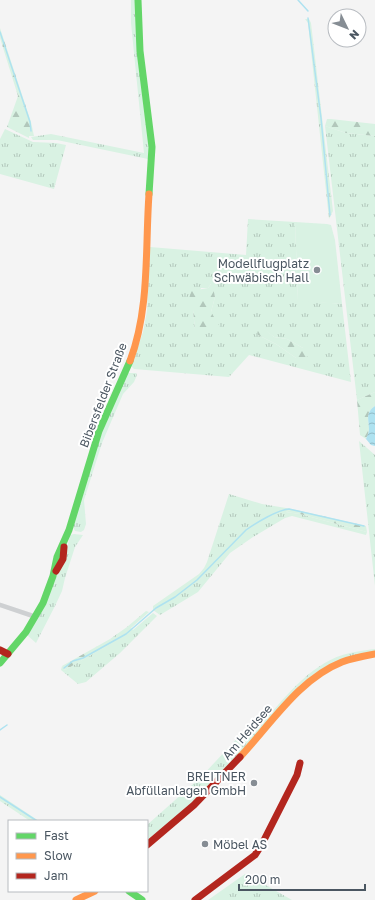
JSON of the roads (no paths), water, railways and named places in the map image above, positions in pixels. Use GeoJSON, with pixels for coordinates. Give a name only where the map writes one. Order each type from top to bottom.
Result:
{"type":"FeatureCollection","features":[{"type":"Feature","properties":{"kind":"street","name":"Bibersfelder Straße"},"geometry":{"type":"LineString","coordinates":[[0,663],[26,632],[36,617],[53,576],[63,559],[65,541],[99,431],[134,350],[142,313],[152,147],[140,51],[138,0]]}},
{"type":"Feature","properties":{"kind":"street"},"geometry":{"type":"LineString","coordinates":[[0,606],[36,617]]}},
{"type":"Feature","properties":{"kind":"street"},"geometry":{"type":"LineString","coordinates":[[0,650],[8,654]]}},
{"type":"Feature","properties":{"kind":"street","name":"Am Heidsee"},"geometry":{"type":"LineString","coordinates":[[148,844],[211,790],[290,700],[315,676],[344,661],[355,657],[375,654]]}},
{"type":"Feature","properties":{"kind":"street"},"geometry":{"type":"LineString","coordinates":[[195,900],[255,855],[297,775],[300,763]]}},
{"type":"Feature","properties":{"kind":"street"},"geometry":{"type":"LineString","coordinates":[[76,900],[93,892]]}},
{"type":"Feature","properties":{"kind":"street"},"geometry":{"type":"LineString","coordinates":[[130,892],[142,900]]}},
{"type":"Feature","properties":{"kind":"water"},"geometry":{"type":"Polygon","coordinates":[[[375,406],[375,446],[371,445],[366,439],[369,430],[369,414],[375,406]]]}},
{"type":"Feature","properties":{"kind":"waterway"},"geometry":{"type":"LineString","coordinates":[[298,0],[308,11]]}},
{"type":"Feature","properties":{"kind":"waterway"},"geometry":{"type":"LineString","coordinates":[[308,18],[321,118],[330,215]]}},
{"type":"Feature","properties":{"kind":"waterway"},"geometry":{"type":"LineString","coordinates":[[0,32],[30,122],[31,131]]}},
{"type":"Feature","properties":{"kind":"waterway"},"geometry":{"type":"LineString","coordinates":[[64,668],[73,661],[83,658],[126,634],[156,608],[175,597],[197,580],[246,530],[273,514],[289,509],[364,526]]}},
{"type":"Feature","properties":{"kind":"waterway"},"geometry":{"type":"LineString","coordinates":[[0,730],[7,725]]}},
{"type":"Feature","properties":{"kind":"waterway"},"geometry":{"type":"LineString","coordinates":[[0,797],[35,820]]}},
{"type":"Feature","properties":{"kind":"place","name":"Modellflugplatz Schwäbisch Hall"},"geometry":{"type":"Point","coordinates":[317,270]}},
{"type":"Feature","properties":{"kind":"place","name":"BREITNER Abfüllanlagen GmbH"},"geometry":{"type":"Point","coordinates":[254,783]}},
{"type":"Feature","properties":{"kind":"place","name":"Möbel AS"},"geometry":{"type":"Point","coordinates":[205,844]}}]}
